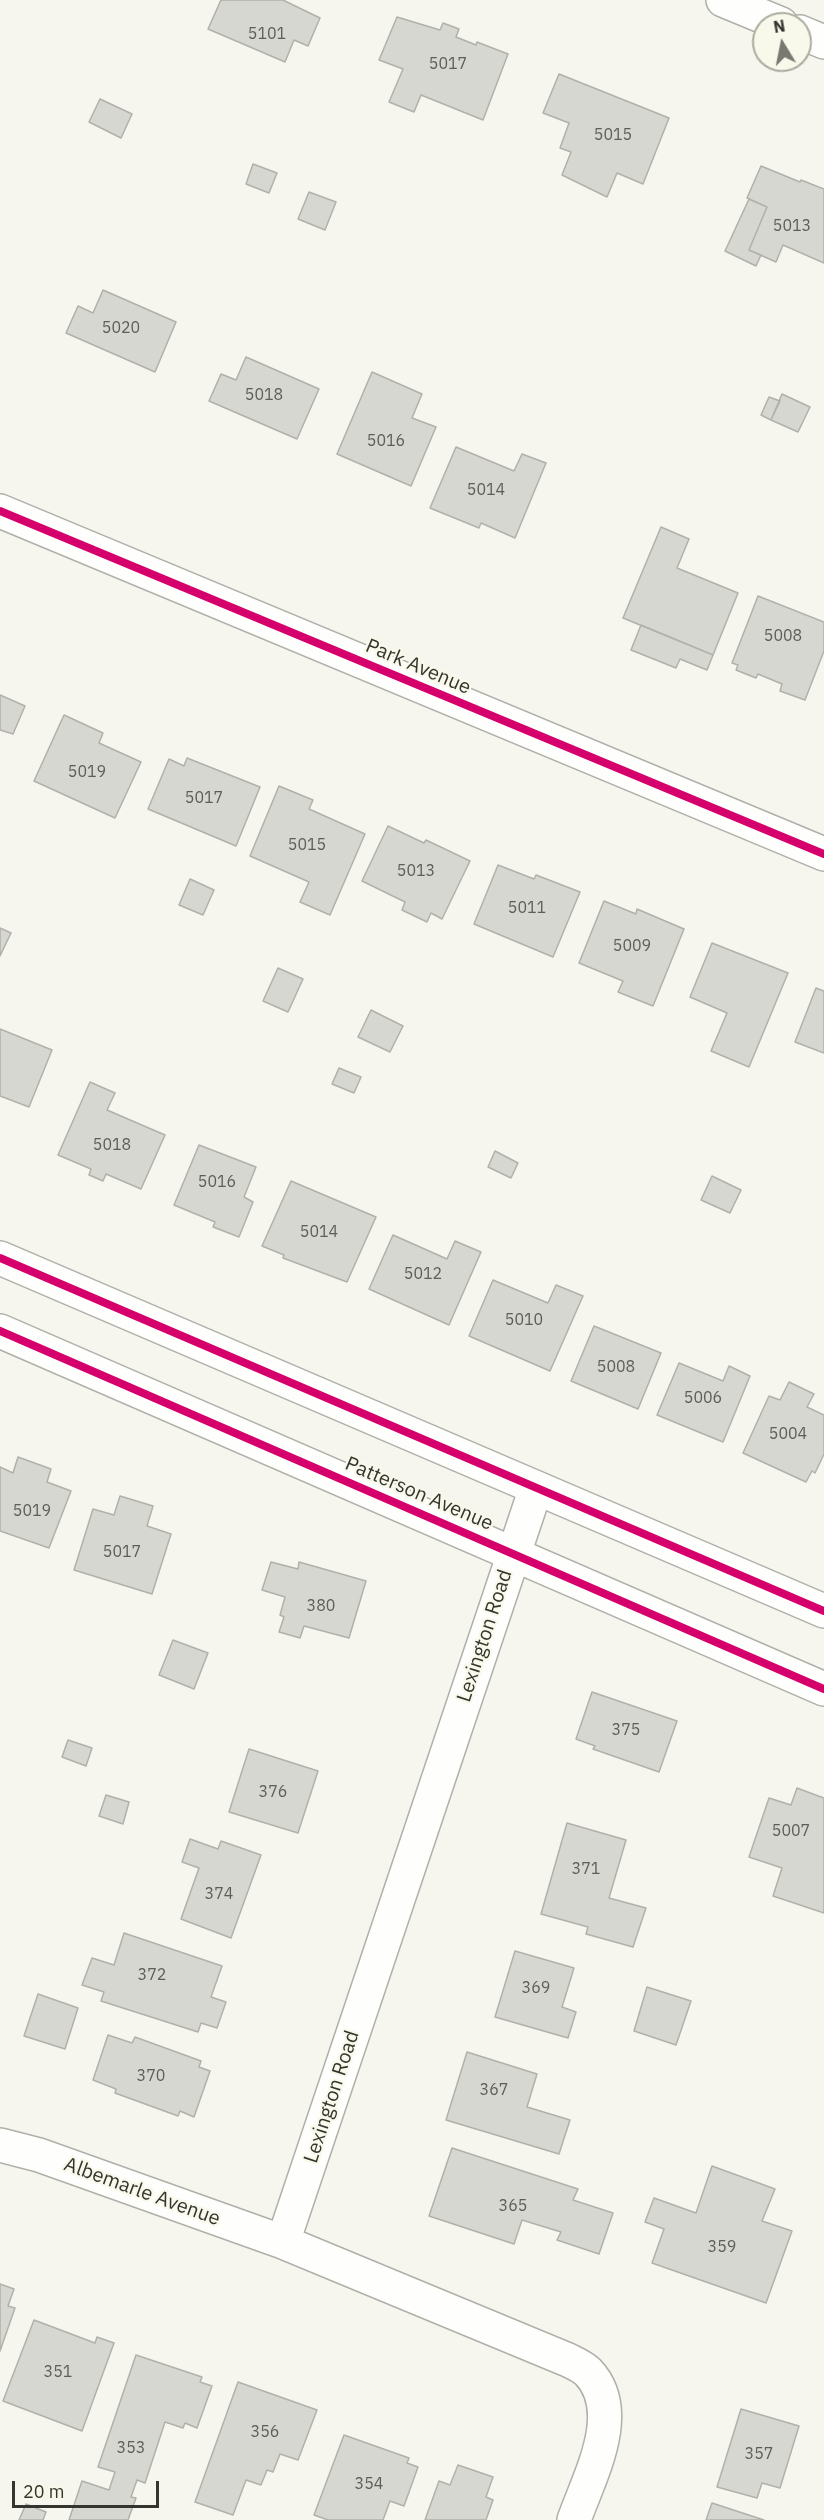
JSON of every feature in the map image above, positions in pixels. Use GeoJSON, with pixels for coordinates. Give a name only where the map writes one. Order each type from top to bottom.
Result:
{"type":"FeatureCollection","features":[{"type":"Feature","properties":{"kind":"street"},"geometry":{"type":"LineString","coordinates":[[723,0],[752,12]]}},
{"type":"Feature","properties":{"kind":"street","name":"Park Avenue"},"geometry":{"type":"LineString","coordinates":[[0,512],[824,854]]}},
{"type":"Feature","properties":{"kind":"street"},"geometry":{"type":"LineString","coordinates":[[0,1258],[824,1611]]}},
{"type":"Feature","properties":{"kind":"street","name":"Patterson Avenue"},"geometry":{"type":"LineString","coordinates":[[0,1331],[824,1689]]}},
{"type":"Feature","properties":{"kind":"street","name":"Lexington Road"},"geometry":{"type":"LineString","coordinates":[[283,2242],[536,1488]]}},
{"type":"Feature","properties":{"kind":"street","name":"Albemarle Avenue"},"geometry":{"type":"LineString","coordinates":[[0,2145],[39,2155],[283,2242]]}},
{"type":"Feature","properties":{"kind":"street"},"geometry":{"type":"LineString","coordinates":[[283,2242],[568,2360],[587,2371],[598,2388],[606,2409],[606,2430],[574,2520]]}},
{"type":"Feature","properties":{"kind":"building"},"geometry":{"type":"Polygon","coordinates":[[[221,0],[283,0],[320,18],[308,46],[294,40],[285,62],[208,29],[221,0]]]}},
{"type":"Feature","properties":{"kind":"building"},"geometry":{"type":"Polygon","coordinates":[[[397,17],[440,30],[443,23],[459,29],[456,37],[508,54],[483,120],[421,95],[414,112],[389,102],[403,69],[379,60],[397,17]]]}},
{"type":"Feature","properties":{"kind":"building"},"geometry":{"type":"Polygon","coordinates":[[[559,74],[669,118],[643,184],[617,173],[607,197],[562,175],[571,152],[560,148],[569,123],[543,113],[559,74]]]}},
{"type":"Feature","properties":{"kind":"building"},"geometry":{"type":"Polygon","coordinates":[[[100,99],[132,114],[121,138],[89,122],[100,99]]]}},
{"type":"Feature","properties":{"kind":"building"},"geometry":{"type":"Polygon","coordinates":[[[253,164],[277,173],[269,193],[246,184],[253,164]]]}},
{"type":"Feature","properties":{"kind":"building"},"geometry":{"type":"Polygon","coordinates":[[[761,166],[824,189],[824,263],[783,245],[776,262],[749,250],[767,207],[747,198],[761,166]]]}},
{"type":"Feature","properties":{"kind":"building"},"geometry":{"type":"Polygon","coordinates":[[[309,192],[336,202],[325,230],[298,219],[309,192]]]}},
{"type":"Feature","properties":{"kind":"building"},"geometry":{"type":"Polygon","coordinates":[[[749,199],[767,207],[749,250],[761,255],[756,266],[725,251],[749,199]]]}},
{"type":"Feature","properties":{"kind":"building"},"geometry":{"type":"Polygon","coordinates":[[[103,290],[176,322],[155,372],[66,333],[78,306],[93,313],[103,290]]]}},
{"type":"Feature","properties":{"kind":"building"},"geometry":{"type":"Polygon","coordinates":[[[246,357],[319,389],[297,439],[209,401],[221,374],[236,380],[246,357]]]}},
{"type":"Feature","properties":{"kind":"building"},"geometry":{"type":"Polygon","coordinates":[[[372,372],[422,394],[412,418],[436,427],[411,486],[337,454],[372,372]]]}},
{"type":"Feature","properties":{"kind":"building"},"geometry":{"type":"Polygon","coordinates":[[[782,394],[810,407],[798,432],[771,420],[782,394]]]}},
{"type":"Feature","properties":{"kind":"building"},"geometry":{"type":"Polygon","coordinates":[[[769,397],[780,401],[771,420],[761,415],[769,397]]]}},
{"type":"Feature","properties":{"kind":"building"},"geometry":{"type":"Polygon","coordinates":[[[456,447],[514,471],[522,454],[546,463],[515,538],[481,523],[479,528],[430,508],[456,447]]]}},
{"type":"Feature","properties":{"kind":"building"},"geometry":{"type":"Polygon","coordinates":[[[661,527],[689,539],[677,568],[738,593],[713,655],[623,618],[661,527]]]}},
{"type":"Feature","properties":{"kind":"building"},"geometry":{"type":"Polygon","coordinates":[[[758,596],[824,622],[824,651],[805,700],[780,691],[782,684],[758,674],[756,678],[736,670],[738,665],[732,663],[758,596]]]}},
{"type":"Feature","properties":{"kind":"building"},"geometry":{"type":"Polygon","coordinates":[[[641,625],[713,655],[707,670],[680,659],[676,668],[631,650],[641,625]]]}},
{"type":"Feature","properties":{"kind":"building"},"geometry":{"type":"Polygon","coordinates":[[[0,695],[25,706],[13,734],[0,730],[0,695]]]}},
{"type":"Feature","properties":{"kind":"building"},"geometry":{"type":"Polygon","coordinates":[[[64,715],[103,733],[99,743],[141,762],[115,818],[34,781],[64,715]]]}},
{"type":"Feature","properties":{"kind":"building"},"geometry":{"type":"Polygon","coordinates":[[[187,758],[260,787],[236,846],[148,809],[169,759],[184,766],[187,758]]]}},
{"type":"Feature","properties":{"kind":"building"},"geometry":{"type":"Polygon","coordinates":[[[279,786],[313,800],[309,809],[365,834],[330,915],[300,902],[309,882],[250,856],[279,786]]]}},
{"type":"Feature","properties":{"kind":"building"},"geometry":{"type":"Polygon","coordinates":[[[388,826],[424,843],[426,840],[470,861],[442,919],[431,913],[427,922],[402,910],[405,902],[362,881],[388,826]]]}},
{"type":"Feature","properties":{"kind":"building"},"geometry":{"type":"Polygon","coordinates":[[[498,865],[534,879],[536,875],[580,892],[553,957],[474,924],[498,865]]]}},
{"type":"Feature","properties":{"kind":"building"},"geometry":{"type":"Polygon","coordinates":[[[190,879],[214,890],[203,915],[179,905],[190,879]]]}},
{"type":"Feature","properties":{"kind":"building"},"geometry":{"type":"Polygon","coordinates":[[[604,901],[636,914],[637,909],[684,929],[653,1006],[618,992],[623,981],[579,963],[604,901]]]}},
{"type":"Feature","properties":{"kind":"building"},"geometry":{"type":"Polygon","coordinates":[[[0,928],[11,933],[0,956],[0,928]]]}},
{"type":"Feature","properties":{"kind":"building"},"geometry":{"type":"Polygon","coordinates":[[[712,943],[788,973],[749,1067],[711,1051],[727,1013],[690,997],[712,943]]]}},
{"type":"Feature","properties":{"kind":"building"},"geometry":{"type":"Polygon","coordinates":[[[278,968],[303,979],[288,1012],[263,1001],[278,968]]]}},
{"type":"Feature","properties":{"kind":"building"},"geometry":{"type":"Polygon","coordinates":[[[816,988],[824,991],[824,1053],[795,1042],[816,988]]]}},
{"type":"Feature","properties":{"kind":"building"},"geometry":{"type":"Polygon","coordinates":[[[371,1010],[403,1026],[390,1052],[358,1037],[371,1010]]]}},
{"type":"Feature","properties":{"kind":"building"},"geometry":{"type":"Polygon","coordinates":[[[0,1029],[52,1050],[29,1107],[0,1096],[0,1029]]]}},
{"type":"Feature","properties":{"kind":"building"},"geometry":{"type":"Polygon","coordinates":[[[339,1068],[361,1077],[354,1093],[332,1084],[339,1068]]]}},
{"type":"Feature","properties":{"kind":"building"},"geometry":{"type":"Polygon","coordinates":[[[90,1082],[115,1093],[107,1110],[165,1135],[141,1189],[106,1174],[103,1181],[89,1175],[91,1169],[58,1155],[90,1082]]]}},
{"type":"Feature","properties":{"kind":"building"},"geometry":{"type":"Polygon","coordinates":[[[199,1145],[256,1167],[244,1197],[253,1202],[239,1237],[213,1227],[215,1222],[174,1205],[199,1145]]]}},
{"type":"Feature","properties":{"kind":"building"},"geometry":{"type":"Polygon","coordinates":[[[495,1151],[518,1163],[511,1178],[488,1167],[495,1151]]]}},
{"type":"Feature","properties":{"kind":"building"},"geometry":{"type":"Polygon","coordinates":[[[712,1176],[741,1190],[730,1213],[701,1200],[712,1176]]]}},
{"type":"Feature","properties":{"kind":"building"},"geometry":{"type":"Polygon","coordinates":[[[291,1181],[376,1217],[347,1282],[283,1258],[284,1255],[262,1246],[291,1181]]]}},
{"type":"Feature","properties":{"kind":"building"},"geometry":{"type":"Polygon","coordinates":[[[393,1235],[447,1259],[455,1241],[481,1252],[449,1325],[369,1289],[393,1235]]]}},
{"type":"Feature","properties":{"kind":"building"},"geometry":{"type":"Polygon","coordinates":[[[493,1280],[548,1303],[556,1285],[583,1296],[550,1371],[469,1336],[493,1280]]]}},
{"type":"Feature","properties":{"kind":"building"},"geometry":{"type":"Polygon","coordinates":[[[594,1326],[661,1353],[638,1409],[571,1381],[594,1326]]]}},
{"type":"Feature","properties":{"kind":"building"},"geometry":{"type":"Polygon","coordinates":[[[679,1363],[723,1381],[729,1366],[750,1376],[723,1442],[657,1415],[679,1363]]]}},
{"type":"Feature","properties":{"kind":"building"},"geometry":{"type":"Polygon","coordinates":[[[789,1382],[814,1394],[807,1407],[824,1415],[824,1454],[815,1473],[812,1471],[806,1482],[743,1453],[769,1396],[780,1400],[789,1382]]]}},
{"type":"Feature","properties":{"kind":"building"},"geometry":{"type":"Polygon","coordinates":[[[18,1457],[51,1469],[47,1482],[71,1491],[49,1548],[0,1531],[0,1467],[13,1473],[18,1457]]]}},
{"type":"Feature","properties":{"kind":"building"},"geometry":{"type":"Polygon","coordinates":[[[120,1496],[153,1506],[147,1526],[171,1534],[152,1594],[74,1570],[93,1509],[114,1515],[120,1496]]]}},
{"type":"Feature","properties":{"kind":"building"},"geometry":{"type":"Polygon","coordinates":[[[271,1562],[298,1569],[299,1562],[366,1581],[349,1638],[304,1626],[300,1638],[279,1632],[284,1617],[280,1615],[285,1597],[262,1590],[271,1562]]]}},
{"type":"Feature","properties":{"kind":"building"},"geometry":{"type":"Polygon","coordinates":[[[173,1640],[208,1653],[194,1689],[159,1675],[173,1640]]]}},
{"type":"Feature","properties":{"kind":"building"},"geometry":{"type":"Polygon","coordinates":[[[592,1692],[677,1721],[659,1772],[593,1749],[595,1746],[576,1739],[592,1692]]]}},
{"type":"Feature","properties":{"kind":"building"},"geometry":{"type":"Polygon","coordinates":[[[68,1740],[92,1748],[86,1766],[62,1757],[68,1740]]]}},
{"type":"Feature","properties":{"kind":"building"},"geometry":{"type":"Polygon","coordinates":[[[249,1749],[318,1771],[298,1833],[229,1812],[249,1749]]]}},
{"type":"Feature","properties":{"kind":"building"},"geometry":{"type":"Polygon","coordinates":[[[797,1788],[824,1798],[824,1913],[773,1896],[782,1868],[749,1857],[769,1798],[791,1805],[797,1788]]]}},
{"type":"Feature","properties":{"kind":"building"},"geometry":{"type":"Polygon","coordinates":[[[106,1795],[129,1802],[123,1824],[99,1816],[106,1795]]]}},
{"type":"Feature","properties":{"kind":"building"},"geometry":{"type":"Polygon","coordinates":[[[567,1823],[626,1840],[609,1898],[646,1908],[633,1947],[586,1934],[588,1927],[541,1914],[567,1823]]]}},
{"type":"Feature","properties":{"kind":"building"},"geometry":{"type":"Polygon","coordinates":[[[190,1839],[218,1849],[221,1841],[261,1855],[231,1938],[181,1919],[199,1868],[182,1862],[190,1839]]]}},
{"type":"Feature","properties":{"kind":"building"},"geometry":{"type":"Polygon","coordinates":[[[124,1933],[222,1966],[211,1997],[226,2002],[217,2028],[201,2023],[198,2032],[101,2001],[104,1992],[82,1985],[92,1958],[114,1965],[124,1933]]]}},
{"type":"Feature","properties":{"kind":"building"},"geometry":{"type":"Polygon","coordinates":[[[515,1951],[574,1968],[562,2007],[576,2012],[568,2038],[495,2017],[515,1951]]]}},
{"type":"Feature","properties":{"kind":"building"},"geometry":{"type":"Polygon","coordinates":[[[647,1987],[691,2001],[676,2045],[634,2031],[647,1987]]]}},
{"type":"Feature","properties":{"kind":"building"},"geometry":{"type":"Polygon","coordinates":[[[38,1994],[78,2008],[65,2049],[24,2036],[38,1994]]]}},
{"type":"Feature","properties":{"kind":"building"},"geometry":{"type":"Polygon","coordinates":[[[108,2035],[132,2043],[135,2037],[201,2061],[199,2067],[210,2071],[194,2117],[180,2111],[178,2116],[115,2093],[116,2089],[93,2080],[108,2035]]]}},
{"type":"Feature","properties":{"kind":"building"},"geometry":{"type":"Polygon","coordinates":[[[467,2052],[537,2074],[527,2107],[570,2120],[559,2154],[446,2120],[467,2052]]]}},
{"type":"Feature","properties":{"kind":"building"},"geometry":{"type":"Polygon","coordinates":[[[452,2148],[578,2189],[573,2200],[613,2213],[599,2254],[557,2240],[561,2232],[522,2220],[514,2244],[429,2216],[452,2148]]]}},
{"type":"Feature","properties":{"kind":"building"},"geometry":{"type":"Polygon","coordinates":[[[712,2166],[775,2189],[762,2221],[792,2231],[766,2303],[652,2263],[664,2229],[645,2222],[654,2198],[696,2213],[712,2166]]]}},
{"type":"Feature","properties":{"kind":"building"},"geometry":{"type":"Polygon","coordinates":[[[0,2284],[14,2289],[8,2306],[15,2308],[0,2351],[0,2284]]]}},
{"type":"Feature","properties":{"kind":"building"},"geometry":{"type":"Polygon","coordinates":[[[34,2320],[95,2343],[97,2337],[114,2343],[82,2431],[3,2401],[34,2320]]]}},
{"type":"Feature","properties":{"kind":"building"},"geometry":{"type":"Polygon","coordinates":[[[136,2355],[202,2377],[200,2382],[212,2386],[197,2428],[185,2423],[183,2428],[165,2422],[145,2483],[137,2480],[131,2497],[136,2498],[128,2520],[69,2520],[82,2481],[109,2490],[115,2472],[98,2467],[136,2355]]]}},
{"type":"Feature","properties":{"kind":"building"},"geometry":{"type":"Polygon","coordinates":[[[238,2382],[317,2410],[298,2460],[280,2454],[273,2472],[267,2470],[261,2485],[246,2480],[233,2515],[195,2502],[238,2382]]]}},
{"type":"Feature","properties":{"kind":"building"},"geometry":{"type":"Polygon","coordinates":[[[741,2409],[799,2426],[780,2488],[762,2483],[757,2498],[717,2487],[741,2409]]]}},
{"type":"Feature","properties":{"kind":"building"},"geometry":{"type":"Polygon","coordinates":[[[344,2435],[409,2458],[407,2463],[418,2467],[404,2506],[390,2501],[383,2520],[328,2520],[314,2515],[344,2435]]]}},
{"type":"Feature","properties":{"kind":"building"},"geometry":{"type":"Polygon","coordinates":[[[458,2465],[493,2477],[486,2497],[493,2500],[486,2520],[425,2520],[439,2481],[450,2485],[458,2465]]]}},
{"type":"Feature","properties":{"kind":"building"},"geometry":{"type":"Polygon","coordinates":[[[712,2503],[764,2520],[706,2520],[712,2503]]]}},
{"type":"Feature","properties":{"kind":"building"},"geometry":{"type":"Polygon","coordinates":[[[26,2504],[46,2512],[43,2520],[19,2520],[26,2504]]]}},
{"type":"Feature","properties":{"kind":"cycle path"},"geometry":{"type":"LineString","coordinates":[[0,511],[824,854]]}},
{"type":"Feature","properties":{"kind":"cycle path"},"geometry":{"type":"LineString","coordinates":[[0,1258],[824,1611]]}},
{"type":"Feature","properties":{"kind":"cycle path"},"geometry":{"type":"LineString","coordinates":[[0,1331],[824,1689]]}}]}
